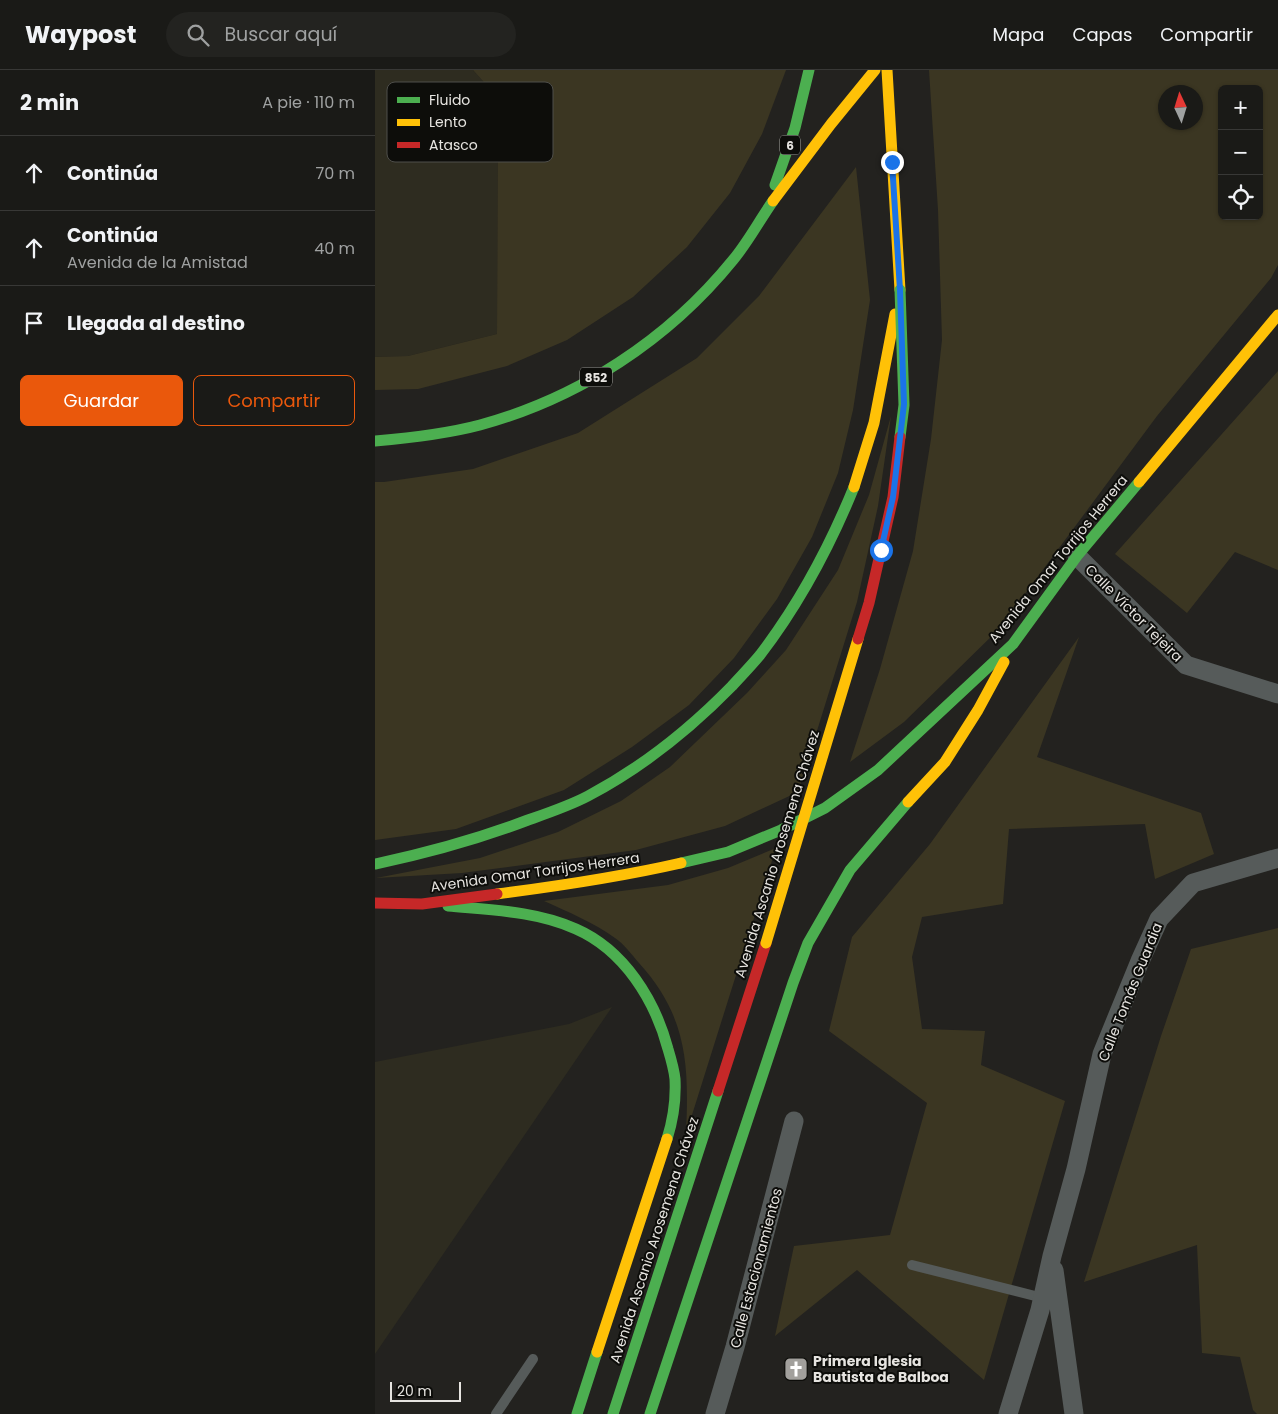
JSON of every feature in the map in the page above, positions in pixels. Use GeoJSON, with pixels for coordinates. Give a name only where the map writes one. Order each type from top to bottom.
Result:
{"type":"FeatureCollection","features":[{"type":"Feature","properties":{"kind":"main road","name":"6"},"geometry":{"type":"LineString","coordinates":[[762,217],[787,154],[806,89],[809,70]]}},
{"type":"Feature","properties":{"kind":"main road"},"geometry":{"type":"LineString","coordinates":[[762,217],[875,70]]}},
{"type":"Feature","properties":{"kind":"main road"},"geometry":{"type":"LineString","coordinates":[[375,864],[415,857],[482,838],[588,796],[632,769],[681,734],[721,697],[762,653],[806,586],[843,514],[864,457],[880,396],[900,290],[887,70]]}},
{"type":"Feature","properties":{"kind":"main road","name":"852"},"geometry":{"type":"LineString","coordinates":[[375,441],[428,436],[479,426],[528,410],[583,385],[620,363],[661,333],[699,298],[733,259],[762,217]]}},
{"type":"Feature","properties":{"kind":"main road","name":"Avenida Ascanio Arosemena Chávez"},"geometry":{"type":"LineString","coordinates":[[613,1414],[766,943],[869,603],[893,497],[904,404],[900,290]]}},
{"type":"Feature","properties":{"kind":"main road","name":"Avenida Omar Torrijos Herrera"},"geometry":{"type":"LineString","coordinates":[[375,903],[422,904],[569,885],[642,872],[728,852],[781,830],[825,808],[878,770],[1013,644],[1077,556],[1278,315]]}},
{"type":"Feature","properties":{"kind":"main road"},"geometry":{"type":"LineString","coordinates":[[650,1414],[793,983],[809,943],[850,870],[896,815],[945,762],[979,710],[1013,644]]}},
{"type":"Feature","properties":{"kind":"main road","name":"Avenida Ascanio Arosemena Chávez"},"geometry":{"type":"LineString","coordinates":[[422,904],[513,912],[573,928],[595,940],[623,962],[639,982],[657,1012],[666,1038],[675,1076],[672,1123],[577,1414]]}},
{"type":"Feature","properties":{"kind":"street","name":"Calle Víctor Tejeira"},"geometry":{"type":"LineString","coordinates":[[1077,556],[1186,665],[1278,694]]}},
{"type":"Feature","properties":{"kind":"street","name":"Calle Tomás Guardia"},"geometry":{"type":"LineString","coordinates":[[1009,1414],[1043,1298],[1052,1256],[1076,1170],[1102,1054],[1139,961],[1159,919],[1193,883],[1278,858]]}},
{"type":"Feature","properties":{"kind":"street","name":"Calle Estacionamientos"},"geometry":{"type":"LineString","coordinates":[[715,1414],[735,1348],[794,1121]]}},
{"type":"Feature","properties":{"kind":"street","name":"Calle Tomás Guardia"},"geometry":{"type":"LineString","coordinates":[[1052,1256],[1074,1414]]}},
{"type":"Feature","properties":{"kind":"lane"},"geometry":{"type":"LineString","coordinates":[[912,1264],[1043,1298]]}},
{"type":"Feature","properties":{"kind":"lane"},"geometry":{"type":"LineString","coordinates":[[496,1414],[533,1359]]}},
{"type":"Feature","properties":{"kind":"shaded area"},"geometry":{"type":"Polygon","coordinates":[[[375,70],[473,70],[484,82],[387,82],[387,162],[498,162],[497,334],[408,356],[375,357],[375,70]]]}},
{"type":"Feature","properties":{"kind":"shaded area"},"geometry":{"type":"Polygon","coordinates":[[[473,70],[786,70],[762,134],[730,193],[687,247],[633,297],[567,340],[507,366],[418,389],[375,390],[375,357],[408,356],[497,334],[498,162],[553,162],[553,82],[484,82],[473,70]]]}},
{"type":"Feature","properties":{"kind":"shaded area"},"geometry":{"type":"Polygon","coordinates":[[[929,70],[1278,70],[1278,265],[1271,278],[1157,416],[999,629],[904,722],[850,762],[880,669],[913,551],[931,439],[942,340],[938,210],[929,70]]]}},
{"type":"Feature","properties":{"kind":"shaded area"},"geometry":{"type":"Polygon","coordinates":[[[856,167],[870,300],[853,410],[838,473],[812,537],[777,599],[734,658],[689,705],[632,747],[564,790],[456,829],[375,840],[375,482],[473,469],[578,433],[697,358],[759,296],[856,167]]]}},
{"type":"Feature","properties":{"kind":"shaded area"},"geometry":{"type":"Polygon","coordinates":[[[1278,371],[1278,570],[1235,552],[1187,613],[1115,554],[1278,371]]]}},
{"type":"Feature","properties":{"kind":"shaded area"},"geometry":{"type":"Polygon","coordinates":[[[891,416],[878,506],[857,602],[798,792],[725,826],[636,850],[462,873],[376,878],[480,858],[558,832],[621,801],[670,767],[747,693],[786,650],[838,570],[869,495],[891,416]]]}},
{"type":"Feature","properties":{"kind":"shaded area"},"geometry":{"type":"Polygon","coordinates":[[[1079,637],[1037,757],[1201,813],[1214,854],[1155,879],[1145,824],[1009,829],[1003,904],[922,917],[912,957],[922,1029],[985,1031],[981,1065],[1065,1101],[984,1380],[857,1270],[775,1336],[794,1246],[890,1235],[927,1103],[829,1031],[852,937],[930,844],[1079,637]]]}},
{"type":"Feature","properties":{"kind":"shaded area"},"geometry":{"type":"Polygon","coordinates":[[[776,848],[686,1134],[687,1086],[682,1043],[667,1003],[655,983],[618,940],[589,922],[544,901],[668,885],[728,868],[776,848]]]}},
{"type":"Feature","properties":{"kind":"shaded area"},"geometry":{"type":"Polygon","coordinates":[[[1278,928],[1278,1414],[1257,1414],[1253,1410],[1240,1357],[1202,1353],[1197,1245],[1084,1282],[1161,1036],[1191,949],[1278,928]]]}},
{"type":"Feature","properties":{"kind":"shaded area"},"geometry":{"type":"Polygon","coordinates":[[[612,1007],[375,1354],[375,1062],[569,1024],[612,1007]]]}},
{"type":"Feature","properties":{"kind":"traffic: fast"},"geometry":{"type":"LineString","coordinates":[[775,185],[795,128],[809,70]]}},
{"type":"Feature","properties":{"kind":"traffic: fast"},"geometry":{"type":"LineString","coordinates":[[375,441],[415,437],[480,425],[552,399],[586,382],[650,340],[680,316],[708,289],[749,239],[773,201]]}},
{"type":"Feature","properties":{"kind":"traffic: fast"},"geometry":{"type":"LineString","coordinates":[[900,290],[904,405],[900,437]]}},
{"type":"Feature","properties":{"kind":"traffic: fast"},"geometry":{"type":"LineString","coordinates":[[681,863],[728,852],[781,830],[825,808],[878,770],[1013,644],[1077,556],[1139,482]]}},
{"type":"Feature","properties":{"kind":"traffic: fast"},"geometry":{"type":"LineString","coordinates":[[375,864],[471,839],[566,806],[608,785],[664,747],[732,686],[760,655],[774,636],[813,574],[835,531],[854,487]]}},
{"type":"Feature","properties":{"kind":"traffic: fast"},"geometry":{"type":"LineString","coordinates":[[650,1414],[808,943],[850,870],[908,802]]}},
{"type":"Feature","properties":{"kind":"traffic: fast"},"geometry":{"type":"LineString","coordinates":[[448,906],[513,912],[561,923],[593,938],[623,963],[646,995],[655,1013],[672,1064],[675,1079],[674,1102],[667,1139]]}},
{"type":"Feature","properties":{"kind":"traffic: fast"},"geometry":{"type":"LineString","coordinates":[[613,1414],[718,1091]]}},
{"type":"Feature","properties":{"kind":"traffic: fast"},"geometry":{"type":"LineString","coordinates":[[577,1414],[597,1352]]}},
{"type":"Feature","properties":{"kind":"traffic: slow"},"geometry":{"type":"LineString","coordinates":[[773,201],[831,124],[875,70]]}},
{"type":"Feature","properties":{"kind":"traffic: slow"},"geometry":{"type":"LineString","coordinates":[[887,70],[900,290]]}},
{"type":"Feature","properties":{"kind":"traffic: slow"},"geometry":{"type":"LineString","coordinates":[[854,487],[874,423],[895,314]]}},
{"type":"Feature","properties":{"kind":"traffic: slow"},"geometry":{"type":"LineString","coordinates":[[1139,482],[1278,315]]}},
{"type":"Feature","properties":{"kind":"traffic: slow"},"geometry":{"type":"LineString","coordinates":[[766,943],[858,639]]}},
{"type":"Feature","properties":{"kind":"traffic: slow"},"geometry":{"type":"LineString","coordinates":[[908,802],[945,762],[978,710],[1004,662]]}},
{"type":"Feature","properties":{"kind":"traffic: slow"},"geometry":{"type":"LineString","coordinates":[[497,894],[589,881],[681,863]]}},
{"type":"Feature","properties":{"kind":"traffic: slow"},"geometry":{"type":"LineString","coordinates":[[597,1352],[667,1139]]}},
{"type":"Feature","properties":{"kind":"traffic: jam"},"geometry":{"type":"LineString","coordinates":[[858,639],[869,603],[893,497],[900,437]]}},
{"type":"Feature","properties":{"kind":"traffic: jam"},"geometry":{"type":"LineString","coordinates":[[375,903],[422,904],[497,894]]}},
{"type":"Feature","properties":{"kind":"traffic: jam"},"geometry":{"type":"LineString","coordinates":[[718,1091],[766,943]]}},
{"type":"Feature","properties":{"kind":"place","name":"Primera Iglesia Bautista de Balboa"},"geometry":{"type":"Point","coordinates":[796,1369]}},
{"type":"Feature","properties":{"kind":"route"},"geometry":{"type":"LineString","coordinates":[[881,550],[893,497],[904,404],[900,290],[892,162]]}}]}
